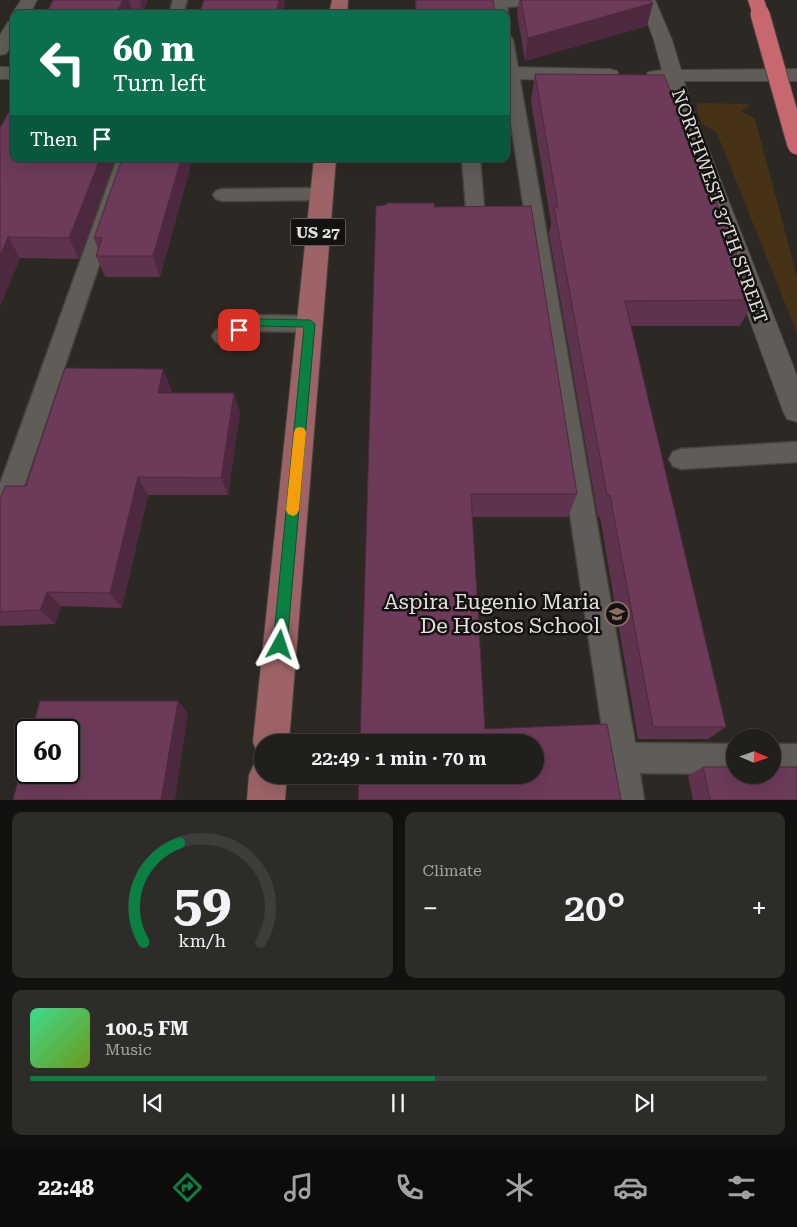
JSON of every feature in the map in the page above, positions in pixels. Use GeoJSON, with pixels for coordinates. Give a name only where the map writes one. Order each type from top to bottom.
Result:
{"type":"FeatureCollection","features":[{"type":"Feature","properties":{"kind":"highway"},"geometry":{"type":"LineString","coordinates":[[758,7],[797,145]]}},
{"type":"Feature","properties":{"kind":"main road","name":"US 27"},"geometry":{"type":"LineString","coordinates":[[272,734],[325,162]]}},
{"type":"Feature","properties":{"kind":"main road"},"geometry":{"type":"LineString","coordinates":[[266,800],[267,784]]}},
{"type":"Feature","properties":{"kind":"street","name":"NORTHWEST 37TH STREET"},"geometry":{"type":"LineString","coordinates":[[647,0],[662,40],[680,102],[797,411]]}},
{"type":"Feature","properties":{"kind":"street"},"geometry":{"type":"LineString","coordinates":[[0,50],[10,33]]}},
{"type":"Feature","properties":{"kind":"street"},"geometry":{"type":"LineString","coordinates":[[510,73],[673,76],[797,75]]}},
{"type":"Feature","properties":{"kind":"lane"},"geometry":{"type":"LineString","coordinates":[[500,5],[514,3]]}},
{"type":"Feature","properties":{"kind":"lane"},"geometry":{"type":"LineString","coordinates":[[510,73],[629,800]]}},
{"type":"Feature","properties":{"kind":"lane"},"geometry":{"type":"LineString","coordinates":[[0,519],[125,162]]}},
{"type":"Feature","properties":{"kind":"lane"},"geometry":{"type":"LineString","coordinates":[[471,162],[476,220]]}},
{"type":"Feature","properties":{"kind":"lane"},"geometry":{"type":"LineString","coordinates":[[222,195],[321,194]]}},
{"type":"Feature","properties":{"kind":"lane"},"geometry":{"type":"LineString","coordinates":[[223,336],[255,322],[310,324]]}},
{"type":"Feature","properties":{"kind":"lane"},"geometry":{"type":"LineString","coordinates":[[681,459],[797,452]]}},
{"type":"Feature","properties":{"kind":"lane"},"geometry":{"type":"LineString","coordinates":[[623,758],[726,759]]}},
{"type":"Feature","properties":{"kind":"lane"},"geometry":{"type":"LineString","coordinates":[[781,759],[797,759]]}},
{"type":"Feature","properties":{"kind":"shaded area"},"geometry":{"type":"Polygon","coordinates":[[[698,103],[748,104],[749,107],[741,111],[755,119],[797,277],[797,333],[717,133],[702,124],[696,107],[698,103]]]}},
{"type":"Feature","properties":{"kind":"building"},"geometry":{"type":"Polygon","coordinates":[[[53,0],[123,0],[118,10],[48,10],[53,0]]]}},
{"type":"Feature","properties":{"kind":"building"},"geometry":{"type":"Polygon","coordinates":[[[204,0],[279,0],[277,10],[200,10],[204,0]]]}},
{"type":"Feature","properties":{"kind":"building"},"geometry":{"type":"Polygon","coordinates":[[[416,0],[493,0],[494,10],[416,10],[416,0]]]}},
{"type":"Feature","properties":{"kind":"building"},"geometry":{"type":"Polygon","coordinates":[[[521,0],[651,0],[653,3],[528,38],[521,0]]]}},
{"type":"Feature","properties":{"kind":"building"},"geometry":{"type":"Polygon","coordinates":[[[535,74],[664,75],[754,300],[625,301],[726,727],[653,727],[610,495],[607,495],[554,207],[558,207],[535,74]]]}},
{"type":"Feature","properties":{"kind":"building"},"geometry":{"type":"Polygon","coordinates":[[[10,109],[10,162],[99,162],[69,238],[8,237],[0,256],[0,128],[10,109]]]}},
{"type":"Feature","properties":{"kind":"building"},"geometry":{"type":"Polygon","coordinates":[[[121,162],[180,162],[153,256],[96,256],[102,238],[94,238],[121,162]]]}},
{"type":"Feature","properties":{"kind":"building"},"geometry":{"type":"Polygon","coordinates":[[[387,203],[434,203],[434,207],[531,206],[577,494],[471,494],[485,729],[607,724],[621,800],[358,800],[359,784],[544,784],[544,734],[360,734],[376,206],[386,205],[387,203]]]}},
{"type":"Feature","properties":{"kind":"building"},"geometry":{"type":"Polygon","coordinates":[[[65,368],[163,369],[158,393],[234,393],[221,478],[138,477],[110,593],[47,592],[40,610],[0,612],[0,499],[5,486],[26,486],[65,368]]]}},
{"type":"Feature","properties":{"kind":"building"},"geometry":{"type":"Polygon","coordinates":[[[40,701],[178,701],[161,800],[13,800],[17,784],[80,784],[80,719],[35,719],[40,701]]]}},
{"type":"Feature","properties":{"kind":"building"},"geometry":{"type":"Polygon","coordinates":[[[703,767],[726,767],[726,784],[781,784],[781,767],[797,767],[797,800],[710,800],[703,767]]]}},
{"type":"Feature","properties":{"kind":"slow traffic"},"geometry":{"type":"LineString","coordinates":[[293,510],[300,432]]}},
{"type":"Feature","properties":{"kind":"place","name":"Aspira Eugenio Maria De Hostos School"},"geometry":{"type":"Point","coordinates":[617,614]}},
{"type":"Feature","properties":{"kind":"route"},"geometry":{"type":"LineString","coordinates":[[239,330],[255,322],[310,324],[280,645]]}}]}
